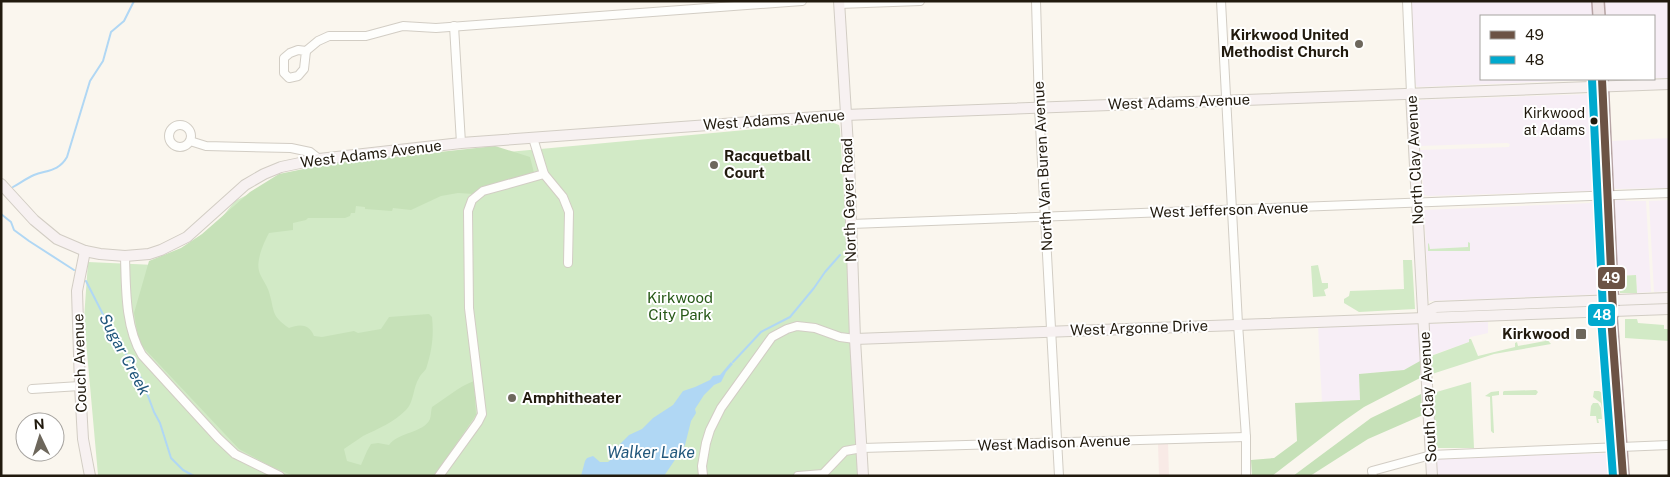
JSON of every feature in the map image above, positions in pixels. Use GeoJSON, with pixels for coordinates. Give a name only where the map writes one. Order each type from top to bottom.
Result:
{"type":"FeatureCollection","features":[{"type":"Feature","properties":{"kind":"main road"},"geometry":{"type":"LineString","coordinates":[[1598,1],[1599,15]]}},
{"type":"Feature","properties":{"kind":"main road"},"geometry":{"type":"LineString","coordinates":[[1602,83],[1613,306],[1611,326],[1623,476]]}},
{"type":"Feature","properties":{"kind":"street"},"geometry":{"type":"LineString","coordinates":[[681,1],[682,10]]}},
{"type":"Feature","properties":{"kind":"street"},"geometry":{"type":"LineString","coordinates":[[306,51],[318,41],[335,35],[366,36],[403,26],[436,28],[802,1]]}},
{"type":"Feature","properties":{"kind":"street"},"geometry":{"type":"LineString","coordinates":[[839,3],[920,1]]}},
{"type":"Feature","properties":{"kind":"street","name":"North Van Buren Avenue"},"geometry":{"type":"LineString","coordinates":[[1036,1],[1039,107],[1059,476]]}},
{"type":"Feature","properties":{"kind":"street"},"geometry":{"type":"LineString","coordinates":[[1221,1],[1225,100],[1246,438],[1246,476]]}},
{"type":"Feature","properties":{"kind":"street","name":"North Clay Avenue"},"geometry":{"type":"LineString","coordinates":[[1407,1],[1424,318]]}},
{"type":"Feature","properties":{"kind":"street","name":"North Geyer Road"},"geometry":{"type":"LineString","coordinates":[[839,3],[863,476]]}},
{"type":"Feature","properties":{"kind":"street"},"geometry":{"type":"LineString","coordinates":[[454,26],[461,143]]}},
{"type":"Feature","properties":{"kind":"street","name":"West Adams Avenue"},"geometry":{"type":"LineString","coordinates":[[1,184],[45,230],[57,239],[85,251],[125,256],[149,254],[187,237],[245,186],[264,174],[282,167],[319,159],[461,143],[845,114],[1412,94],[1602,83],[1669,84]]}},
{"type":"Feature","properties":{"kind":"street"},"geometry":{"type":"LineString","coordinates":[[533,138],[544,174],[567,205],[569,212],[568,263]]}},
{"type":"Feature","properties":{"kind":"street"},"geometry":{"type":"LineString","coordinates":[[190,141],[206,146],[291,148],[310,152],[319,159]]}},
{"type":"Feature","properties":{"kind":"street"},"geometry":{"type":"LineString","coordinates":[[439,476],[482,414],[470,308],[468,211],[472,200],[483,191],[544,174]]}},
{"type":"Feature","properties":{"kind":"street","name":"West Jefferson Avenue"},"geometry":{"type":"LineString","coordinates":[[851,224],[1669,193]]}},
{"type":"Feature","properties":{"kind":"street","name":"Couch Avenue"},"geometry":{"type":"LineString","coordinates":[[85,251],[77,292],[83,439],[90,476]]}},
{"type":"Feature","properties":{"kind":"street"},"geometry":{"type":"LineString","coordinates":[[125,256],[130,316],[135,344],[142,355],[235,454],[280,476]]}},
{"type":"Feature","properties":{"kind":"street"},"geometry":{"type":"LineString","coordinates":[[1613,306],[1669,298]]}},
{"type":"Feature","properties":{"kind":"street"},"geometry":{"type":"LineString","coordinates":[[1567,302],[1567,313]]}},
{"type":"Feature","properties":{"kind":"street","name":"West Argonne Drive"},"geometry":{"type":"LineString","coordinates":[[1424,318],[1436,306],[1567,302],[1613,306]]}},
{"type":"Feature","properties":{"kind":"street"},"geometry":{"type":"LineString","coordinates":[[1528,303],[1528,315]]}},
{"type":"Feature","properties":{"kind":"street"},"geometry":{"type":"LineString","coordinates":[[1613,306],[1669,309]]}},
{"type":"Feature","properties":{"kind":"street","name":"West Argonne Drive"},"geometry":{"type":"LineString","coordinates":[[855,339],[1528,315],[1567,313],[1613,306]]}},
{"type":"Feature","properties":{"kind":"street","name":"South Clay Avenue"},"geometry":{"type":"LineString","coordinates":[[1424,318],[1432,476]]}},
{"type":"Feature","properties":{"kind":"street"},"geometry":{"type":"LineString","coordinates":[[703,476],[702,466],[710,430],[721,408],[772,337],[797,326],[815,328],[840,337],[855,339]]}},
{"type":"Feature","properties":{"kind":"street"},"geometry":{"type":"LineString","coordinates":[[32,389],[80,386]]}},
{"type":"Feature","properties":{"kind":"street","name":"West Madison Avenue"},"geometry":{"type":"LineString","coordinates":[[798,476],[823,474],[845,451],[862,448],[1246,438]]}},
{"type":"Feature","properties":{"kind":"street"},"geometry":{"type":"LineString","coordinates":[[1372,476],[1372,471],[1431,455],[1669,445]]}},
{"type":"Feature","properties":{"kind":"shaded area"},"geometry":{"type":"Polygon","coordinates":[[[1411,1],[1592,1],[1593,15],[1480,15],[1480,80],[1588,80],[1417,87],[1415,83],[1411,1]]]}},
{"type":"Feature","properties":{"kind":"shaded area"},"geometry":{"type":"Polygon","coordinates":[[[1605,1],[1669,1],[1669,78],[1655,78],[1655,15],[1606,15],[1605,1]]]}},
{"type":"Feature","properties":{"kind":"shaded area"},"geometry":{"type":"Polygon","coordinates":[[[1590,94],[1597,102],[1600,190],[1424,195],[1420,150],[1509,147],[1510,144],[1420,146],[1418,105],[1421,100],[1590,94]]]}},
{"type":"Feature","properties":{"kind":"shaded area"},"geometry":{"type":"Polygon","coordinates":[[[1669,138],[1669,188],[1615,189],[1612,141],[1669,138]]]}},
{"type":"Feature","properties":{"kind":"shaded area"},"geometry":{"type":"Polygon","coordinates":[[[1623,197],[1626,201],[1646,201],[1651,292],[1637,293],[1636,275],[1618,276],[1615,203],[1617,198],[1623,197]]]}},
{"type":"Feature","properties":{"kind":"shaded area"},"geometry":{"type":"Polygon","coordinates":[[[1593,199],[1600,199],[1601,201],[1606,294],[1429,301],[1424,210],[1590,203],[1593,199]]]}},
{"type":"Feature","properties":{"kind":"shaded area"},"geometry":{"type":"Polygon","coordinates":[[[1669,200],[1669,291],[1654,292],[1649,201],[1669,200]]]}},
{"type":"Feature","properties":{"kind":"shaded area"},"geometry":{"type":"Polygon","coordinates":[[[1429,322],[1433,324],[1488,322],[1488,333],[1470,337],[1470,342],[1429,356],[1427,325],[1429,322]]]}},
{"type":"Feature","properties":{"kind":"shaded area"},"geometry":{"type":"Polygon","coordinates":[[[1419,323],[1422,360],[1404,370],[1359,374],[1360,400],[1322,402],[1318,326],[1419,323]]]}},
{"type":"Feature","properties":{"kind":"shaded area"},"geometry":{"type":"Polygon","coordinates":[[[1168,442],[1169,476],[1159,476],[1158,443],[1168,442]]]}},
{"type":"Feature","properties":{"kind":"shaded area"},"geometry":{"type":"Polygon","coordinates":[[[1612,453],[1616,457],[1616,476],[1437,476],[1437,460],[1443,458],[1612,453]]]}},
{"type":"Feature","properties":{"kind":"green space","name":"Kirkwood City Park"},"geometry":{"type":"Polygon","coordinates":[[[831,122],[839,125],[840,129],[860,476],[98,475],[84,319],[88,262],[155,265],[211,231],[235,201],[269,184],[314,170],[831,122]]]}},
{"type":"Feature","properties":{"kind":"green space"},"geometry":{"type":"Polygon","coordinates":[[[495,146],[530,157],[534,173],[474,194],[458,193],[441,196],[411,210],[393,208],[392,211],[365,209],[365,207],[356,206],[355,213],[351,213],[350,216],[345,218],[308,218],[293,223],[293,230],[269,233],[263,246],[258,267],[268,289],[274,312],[279,320],[289,328],[297,326],[307,327],[314,336],[322,337],[354,331],[358,333],[381,329],[389,317],[429,314],[432,317],[433,337],[430,356],[426,369],[417,382],[409,407],[391,422],[363,436],[344,449],[347,461],[361,465],[371,444],[389,445],[398,437],[427,424],[432,407],[457,389],[474,381],[476,415],[434,476],[294,476],[272,467],[239,449],[141,345],[134,313],[149,261],[181,248],[202,234],[250,192],[279,174],[328,164],[495,146]]]}},
{"type":"Feature","properties":{"kind":"green space"},"geometry":{"type":"Polygon","coordinates":[[[1468,242],[1470,243],[1470,251],[1428,251],[1428,243],[1430,249],[1468,247],[1468,242]]]}},
{"type":"Feature","properties":{"kind":"green space"},"geometry":{"type":"Polygon","coordinates":[[[1403,260],[1412,260],[1415,309],[1359,312],[1344,303],[1344,299],[1349,296],[1350,291],[1404,289],[1403,260]]]}},
{"type":"Feature","properties":{"kind":"green space"},"geometry":{"type":"Polygon","coordinates":[[[1318,265],[1322,283],[1328,283],[1328,288],[1324,290],[1326,296],[1313,297],[1311,266],[1318,265]]]}},
{"type":"Feature","properties":{"kind":"green space"},"geometry":{"type":"Polygon","coordinates":[[[1636,275],[1637,293],[1620,293],[1618,276],[1636,275]]]}},
{"type":"Feature","properties":{"kind":"green space"},"geometry":{"type":"Polygon","coordinates":[[[1625,319],[1637,319],[1638,323],[1664,325],[1664,329],[1669,329],[1669,341],[1625,338],[1625,319]]]}},
{"type":"Feature","properties":{"kind":"green space"},"geometry":{"type":"Polygon","coordinates":[[[1544,336],[1551,344],[1494,354],[1432,374],[1431,356],[1469,342],[1469,339],[1471,339],[1478,356],[1515,347],[1517,342],[1518,346],[1545,341],[1544,336]]]}},
{"type":"Feature","properties":{"kind":"green space"},"geometry":{"type":"Polygon","coordinates":[[[1420,361],[1420,378],[1364,407],[1272,476],[1252,476],[1251,460],[1274,458],[1297,441],[1295,403],[1360,400],[1359,374],[1404,370],[1420,361]]]}},
{"type":"Feature","properties":{"kind":"green space"},"geometry":{"type":"Polygon","coordinates":[[[1471,382],[1474,448],[1436,448],[1431,400],[1434,399],[1433,393],[1471,382]]]}},
{"type":"Feature","properties":{"kind":"green space"},"geometry":{"type":"Polygon","coordinates":[[[1536,390],[1538,392],[1536,395],[1503,395],[1504,391],[1536,390]]]}},
{"type":"Feature","properties":{"kind":"green space"},"geometry":{"type":"Polygon","coordinates":[[[1499,391],[1499,395],[1492,396],[1493,433],[1491,431],[1490,397],[1485,396],[1491,392],[1499,391]]]}},
{"type":"Feature","properties":{"kind":"green space"},"geometry":{"type":"Polygon","coordinates":[[[1594,391],[1599,391],[1609,397],[1610,415],[1607,415],[1606,418],[1604,418],[1601,403],[1593,397],[1594,391]]]}},
{"type":"Feature","properties":{"kind":"green space"},"geometry":{"type":"Polygon","coordinates":[[[1421,394],[1423,415],[1368,439],[1310,476],[1293,476],[1371,418],[1421,394]]]}},
{"type":"Feature","properties":{"kind":"green space"},"geometry":{"type":"Polygon","coordinates":[[[1593,403],[1598,403],[1601,408],[1602,419],[1598,419],[1599,423],[1597,423],[1596,416],[1590,416],[1593,403]]]}},
{"type":"Feature","properties":{"kind":"water","name":"Walker Lake"},"geometry":{"type":"Polygon","coordinates":[[[731,362],[733,364],[721,382],[714,385],[704,395],[695,409],[696,413],[691,421],[685,445],[664,476],[581,476],[587,458],[593,456],[600,462],[608,462],[615,456],[615,449],[629,435],[642,429],[653,418],[673,405],[683,391],[710,380],[713,376],[720,375],[731,362]]]}},
{"type":"Feature","properties":{"kind":"waterway"},"geometry":{"type":"LineString","coordinates":[[13,187],[34,175],[57,168],[64,162],[90,81],[103,61],[111,32],[124,21],[134,1]]}},
{"type":"Feature","properties":{"kind":"waterway","name":"Sugar Creek"},"geometry":{"type":"LineString","coordinates":[[1,214],[11,222],[14,230],[74,270]]}},
{"type":"Feature","properties":{"kind":"waterway"},"geometry":{"type":"LineString","coordinates":[[733,362],[761,332],[790,317],[840,255]]}},
{"type":"Feature","properties":{"kind":"waterway","name":"Sugar Creek"},"geometry":{"type":"LineString","coordinates":[[86,281],[115,338],[142,380],[160,423],[171,458],[183,470],[194,476]]}},
{"type":"Feature","properties":{"kind":"transit line","name":"48"},"geometry":{"type":"LineString","coordinates":[[1592,80],[1603,310],[1601,318],[1613,476]]}},
{"type":"Feature","properties":{"kind":"transit line","name":"49"},"geometry":{"type":"LineString","coordinates":[[1602,80],[1613,312],[1611,317],[1623,476]]}},
{"type":"Feature","properties":{"kind":"place","name":"Kirkwood United Methodist Church"},"geometry":{"type":"Point","coordinates":[1359,44]}},
{"type":"Feature","properties":{"kind":"place","name":"Kirkwood at Adams"},"geometry":{"type":"Point","coordinates":[1594,121]}},
{"type":"Feature","properties":{"kind":"place","name":"Racquetball Court"},"geometry":{"type":"Point","coordinates":[714,165]}},
{"type":"Feature","properties":{"kind":"place","name":"Kirkwood"},"geometry":{"type":"Point","coordinates":[1581,334]}},
{"type":"Feature","properties":{"kind":"place","name":"Amphitheater"},"geometry":{"type":"Point","coordinates":[512,398]}}]}
